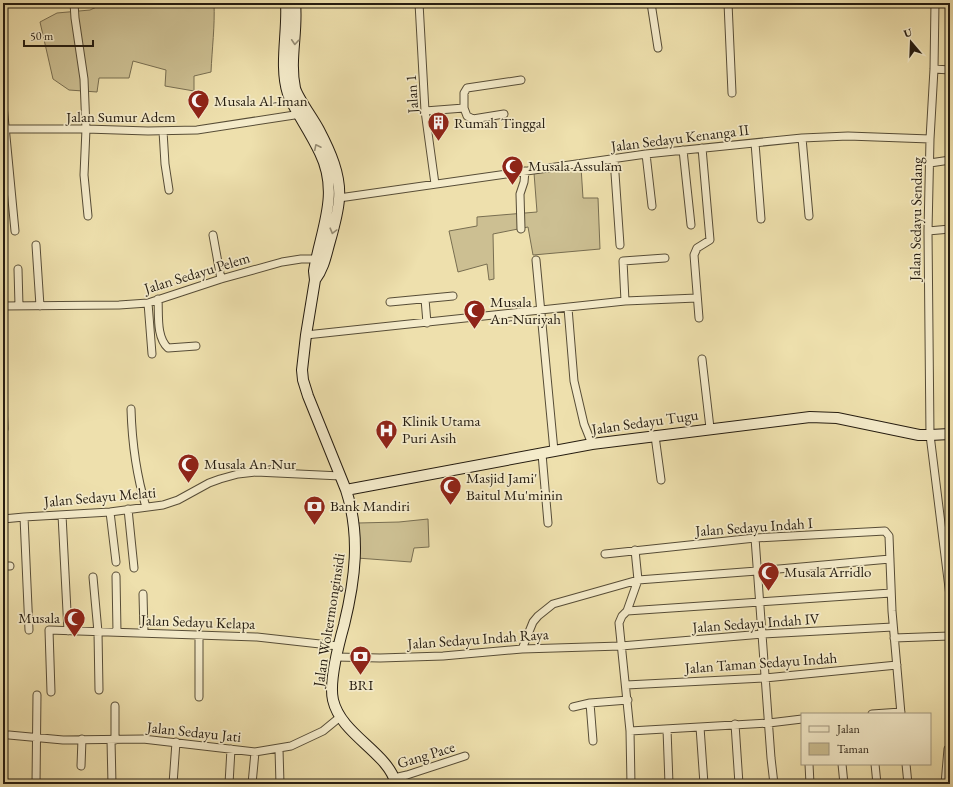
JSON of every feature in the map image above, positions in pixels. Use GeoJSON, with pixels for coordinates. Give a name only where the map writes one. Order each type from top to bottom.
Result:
{"type":"FeatureCollection","features":[{"type":"Feature","properties":{"kind":"main road","name":"Jalan Woltermonginsidi"},"geometry":{"type":"LineString","coordinates":[[286,3],[284,75],[288,95],[321,155],[331,170],[329,198],[332,215]]}},
{"type":"Feature","properties":{"kind":"main road","name":"Jalan Woltermonginsidi"},"geometry":{"type":"LineString","coordinates":[[295,3],[296,17],[293,60],[296,89],[320,132],[339,198],[332,215],[321,260],[322,272],[315,280],[302,370],[303,380],[308,396],[346,490],[355,528],[355,549],[350,594],[336,657],[332,700],[340,717],[351,731],[387,767],[395,781]]}},
{"type":"Feature","properties":{"kind":"main road","name":"Jalan Sedayu Tugu"},"geometry":{"type":"LineString","coordinates":[[346,490],[592,444],[710,428],[810,417],[838,418],[908,433],[930,435],[950,434]]}},
{"type":"Feature","properties":{"kind":"street"},"geometry":{"type":"LineString","coordinates":[[74,3],[84,79],[86,129],[84,175],[88,216]]}},
{"type":"Feature","properties":{"kind":"street","name":"Jalan 1"},"geometry":{"type":"LineString","coordinates":[[419,3],[425,111],[435,184]]}},
{"type":"Feature","properties":{"kind":"street"},"geometry":{"type":"LineString","coordinates":[[651,3],[658,48]]}},
{"type":"Feature","properties":{"kind":"street"},"geometry":{"type":"LineString","coordinates":[[728,3],[732,93]]}},
{"type":"Feature","properties":{"kind":"street","name":"Jalan Sedayu Sendang"},"geometry":{"type":"LineString","coordinates":[[935,3],[928,230],[930,435],[950,596]]}},
{"type":"Feature","properties":{"kind":"street"},"geometry":{"type":"LineString","coordinates":[[934,69],[950,70]]}},
{"type":"Feature","properties":{"kind":"street"},"geometry":{"type":"LineString","coordinates":[[504,114],[473,119],[467,116],[464,108],[464,93],[467,88],[521,80]]}},
{"type":"Feature","properties":{"kind":"street"},"geometry":{"type":"LineString","coordinates":[[3,105],[4,129],[15,231]]}},
{"type":"Feature","properties":{"kind":"street"},"geometry":{"type":"LineString","coordinates":[[425,111],[464,108]]}},
{"type":"Feature","properties":{"kind":"street","name":"Jalan Sumur Adem"},"geometry":{"type":"LineString","coordinates":[[4,129],[197,130],[309,112]]}},
{"type":"Feature","properties":{"kind":"street"},"geometry":{"type":"LineString","coordinates":[[163,131],[165,164],[169,190]]}},
{"type":"Feature","properties":{"kind":"street","name":"Jalan Sedayu Kenanga II"},"geometry":{"type":"LineString","coordinates":[[339,198],[646,154],[802,138],[848,136],[930,139]]}},
{"type":"Feature","properties":{"kind":"street"},"geometry":{"type":"LineString","coordinates":[[802,138],[808,216]]}},
{"type":"Feature","properties":{"kind":"street"},"geometry":{"type":"LineString","coordinates":[[755,143],[761,220]]}},
{"type":"Feature","properties":{"kind":"street"},"geometry":{"type":"LineString","coordinates":[[699,318],[694,255],[697,248],[710,240],[702,148]]}},
{"type":"Feature","properties":{"kind":"street"},"geometry":{"type":"LineString","coordinates":[[684,150],[691,225]]}},
{"type":"Feature","properties":{"kind":"street"},"geometry":{"type":"LineString","coordinates":[[646,154],[652,206]]}},
{"type":"Feature","properties":{"kind":"street"},"geometry":{"type":"LineString","coordinates":[[614,159],[620,245]]}},
{"type":"Feature","properties":{"kind":"street"},"geometry":{"type":"LineString","coordinates":[[930,163],[950,160]]}},
{"type":"Feature","properties":{"kind":"street"},"geometry":{"type":"LineString","coordinates":[[521,229],[520,194],[524,182],[525,171]]}},
{"type":"Feature","properties":{"kind":"street"},"geometry":{"type":"LineString","coordinates":[[928,230],[950,228]]}},
{"type":"Feature","properties":{"kind":"street"},"geometry":{"type":"LineString","coordinates":[[213,235],[221,279]]}},
{"type":"Feature","properties":{"kind":"street"},"geometry":{"type":"LineString","coordinates":[[36,245],[40,306]]}},
{"type":"Feature","properties":{"kind":"street"},"geometry":{"type":"LineString","coordinates":[[625,301],[623,261],[665,258]]}},
{"type":"Feature","properties":{"kind":"street","name":"Jalan Sedayu Pelem"},"geometry":{"type":"LineString","coordinates":[[3,306],[119,305],[148,303],[221,279],[282,262],[301,259],[321,260]]}},
{"type":"Feature","properties":{"kind":"street"},"geometry":{"type":"LineString","coordinates":[[536,260],[554,451]]}},
{"type":"Feature","properties":{"kind":"street"},"geometry":{"type":"LineString","coordinates":[[18,269],[19,306]]}},
{"type":"Feature","properties":{"kind":"street"},"geometry":{"type":"LineString","coordinates":[[390,302],[453,296]]}},
{"type":"Feature","properties":{"kind":"street"},"geometry":{"type":"LineString","coordinates":[[306,335],[625,301],[697,298]]}},
{"type":"Feature","properties":{"kind":"street"},"geometry":{"type":"LineString","coordinates":[[158,299],[160,338],[164,344],[168,348],[196,346]]}},
{"type":"Feature","properties":{"kind":"street"},"geometry":{"type":"LineString","coordinates":[[425,299],[427,323]]}},
{"type":"Feature","properties":{"kind":"street"},"geometry":{"type":"LineString","coordinates":[[148,303],[152,354]]}},
{"type":"Feature","properties":{"kind":"street"},"geometry":{"type":"LineString","coordinates":[[568,308],[574,382],[584,424],[592,444]]}},
{"type":"Feature","properties":{"kind":"street"},"geometry":{"type":"LineString","coordinates":[[702,359],[710,428]]}},
{"type":"Feature","properties":{"kind":"street"},"geometry":{"type":"LineString","coordinates":[[3,403],[4,429]]}},
{"type":"Feature","properties":{"kind":"street"},"geometry":{"type":"LineString","coordinates":[[131,410],[135,465],[146,507]]}},
{"type":"Feature","properties":{"kind":"street"},"geometry":{"type":"LineString","coordinates":[[655,436],[661,480]]}},
{"type":"Feature","properties":{"kind":"street"},"geometry":{"type":"LineString","coordinates":[[542,454],[548,523]]}},
{"type":"Feature","properties":{"kind":"street","name":"Jalan Sedayu Melati"},"geometry":{"type":"LineString","coordinates":[[3,519],[110,512],[146,507],[170,502],[209,484],[238,474],[256,472],[341,476]]}},
{"type":"Feature","properties":{"kind":"street"},"geometry":{"type":"LineString","coordinates":[[128,509],[134,568]]}},
{"type":"Feature","properties":{"kind":"street"},"geometry":{"type":"LineString","coordinates":[[110,512],[116,562]]}},
{"type":"Feature","properties":{"kind":"street"},"geometry":{"type":"LineString","coordinates":[[62,515],[68,631]]}},
{"type":"Feature","properties":{"kind":"street"},"geometry":{"type":"LineString","coordinates":[[24,517],[29,630]]}},
{"type":"Feature","properties":{"kind":"street","name":"Jalan Sedayu Indah I"},"geometry":{"type":"LineString","coordinates":[[605,554],[755,538],[886,531],[888,534],[890,559]]}},
{"type":"Feature","properties":{"kind":"street"},"geometry":{"type":"LineString","coordinates":[[755,538],[774,784]]}},
{"type":"Feature","properties":{"kind":"street"},"geometry":{"type":"LineString","coordinates":[[631,784],[628,700],[619,623],[622,616],[627,611],[638,580],[635,550]]}},
{"type":"Feature","properties":{"kind":"street"},"geometry":{"type":"LineString","coordinates":[[522,649],[533,622],[552,604],[638,580],[890,559],[893,627],[901,713]]}},
{"type":"Feature","properties":{"kind":"street"},"geometry":{"type":"LineString","coordinates":[[116,576],[117,632]]}},
{"type":"Feature","properties":{"kind":"street"},"geometry":{"type":"LineString","coordinates":[[93,577],[98,632],[98,690]]}},
{"type":"Feature","properties":{"kind":"street"},"geometry":{"type":"LineString","coordinates":[[627,611],[891,593]]}},
{"type":"Feature","properties":{"kind":"street"},"geometry":{"type":"LineString","coordinates":[[143,594],[144,633]]}},
{"type":"Feature","properties":{"kind":"street","name":"Jalan Sedayu Indah IV"},"geometry":{"type":"LineString","coordinates":[[621,646],[763,634],[893,627]]}},
{"type":"Feature","properties":{"kind":"street","name":"Jalan Sedayu Kelapa"},"geometry":{"type":"LineString","coordinates":[[51,692],[49,630],[257,637],[338,646]]}},
{"type":"Feature","properties":{"kind":"street"},"geometry":{"type":"LineString","coordinates":[[199,636],[199,697]]}},
{"type":"Feature","properties":{"kind":"street"},"geometry":{"type":"LineString","coordinates":[[894,638],[950,636]]}},
{"type":"Feature","properties":{"kind":"street","name":"Jalan Sedayu Indah Raya"},"geometry":{"type":"LineString","coordinates":[[336,657],[380,658],[443,656],[522,649],[621,646]]}},
{"type":"Feature","properties":{"kind":"street","name":"Jalan Taman Sedayu Indah"},"geometry":{"type":"LineString","coordinates":[[626,685],[765,678],[897,665]]}},
{"type":"Feature","properties":{"kind":"street"},"geometry":{"type":"LineString","coordinates":[[36,784],[37,696]]}},
{"type":"Feature","properties":{"kind":"street"},"geometry":{"type":"LineString","coordinates":[[573,707],[590,703],[628,700]]}},
{"type":"Feature","properties":{"kind":"street"},"geometry":{"type":"LineString","coordinates":[[590,703],[593,741]]}},
{"type":"Feature","properties":{"kind":"street"},"geometry":{"type":"LineString","coordinates":[[112,784],[115,706]]}},
{"type":"Feature","properties":{"kind":"street","name":"Jalan Sedayu Jati"},"geometry":{"type":"LineString","coordinates":[[9,736],[63,740],[143,739],[255,752],[291,746],[323,731],[340,717]]}},
{"type":"Feature","properties":{"kind":"street"},"geometry":{"type":"LineString","coordinates":[[630,731],[769,723],[801,719]]}},
{"type":"Feature","properties":{"kind":"street"},"geometry":{"type":"LineString","coordinates":[[735,724],[739,784]]}},
{"type":"Feature","properties":{"kind":"street"},"geometry":{"type":"LineString","coordinates":[[700,727],[704,784]]}},
{"type":"Feature","properties":{"kind":"street"},"geometry":{"type":"LineString","coordinates":[[667,729],[670,784]]}},
{"type":"Feature","properties":{"kind":"street"},"geometry":{"type":"LineString","coordinates":[[82,739],[82,766]]}},
{"type":"Feature","properties":{"kind":"street"},"geometry":{"type":"LineString","coordinates":[[173,784],[176,742]]}},
{"type":"Feature","properties":{"kind":"street"},"geometry":{"type":"LineString","coordinates":[[229,784],[231,749]]}},
{"type":"Feature","properties":{"kind":"street"},"geometry":{"type":"LineString","coordinates":[[279,749],[280,784]]}},
{"type":"Feature","properties":{"kind":"street"},"geometry":{"type":"LineString","coordinates":[[945,784],[948,749]]}},
{"type":"Feature","properties":{"kind":"street"},"geometry":{"type":"LineString","coordinates":[[252,784],[255,752]]}},
{"type":"Feature","properties":{"kind":"street","name":"Gang Pace"},"geometry":{"type":"LineString","coordinates":[[395,781],[407,775],[465,756]]}},
{"type":"Feature","properties":{"kind":"street"},"geometry":{"type":"LineString","coordinates":[[809,765],[810,784]]}},
{"type":"Feature","properties":{"kind":"street"},"geometry":{"type":"LineString","coordinates":[[842,765],[844,784]]}},
{"type":"Feature","properties":{"kind":"street"},"geometry":{"type":"LineString","coordinates":[[875,765],[877,784]]}},
{"type":"Feature","properties":{"kind":"street"},"geometry":{"type":"LineString","coordinates":[[906,765],[908,784]]}},
{"type":"Feature","properties":{"kind":"green space"},"geometry":{"type":"Polygon","coordinates":[[[105,3],[214,3],[211,72],[194,76],[194,91],[165,86],[166,70],[133,61],[129,78],[99,78],[97,92],[69,90],[53,79],[40,22],[57,13],[90,10],[105,3]]]}},
{"type":"Feature","properties":{"kind":"green space"},"geometry":{"type":"Polygon","coordinates":[[[581,167],[583,198],[598,198],[600,249],[533,255],[528,227],[493,234],[494,279],[489,280],[487,264],[458,272],[449,231],[477,226],[477,217],[537,212],[534,173],[581,167]]]}},
{"type":"Feature","properties":{"kind":"green space"},"geometry":{"type":"Polygon","coordinates":[[[428,519],[429,547],[414,548],[411,562],[357,558],[358,523],[399,522],[428,519]]]}},
{"type":"Feature","properties":{"kind":"place","name":"Musala Al-Iman"},"geometry":{"type":"Point","coordinates":[199,120]}},
{"type":"Feature","properties":{"kind":"place","name":"Rumah Tinggal"},"geometry":{"type":"Point","coordinates":[439,142]}},
{"type":"Feature","properties":{"kind":"place","name":"Musala Assulam"},"geometry":{"type":"Point","coordinates":[512,186]}},
{"type":"Feature","properties":{"kind":"place","name":"Musala An-Nuriyah"},"geometry":{"type":"Point","coordinates":[474,330]}},
{"type":"Feature","properties":{"kind":"place","name":"Klinik Utama Puri Asih"},"geometry":{"type":"Point","coordinates":[386,450]}},
{"type":"Feature","properties":{"kind":"place","name":"Musala An-Nur"},"geometry":{"type":"Point","coordinates":[188,484]}},
{"type":"Feature","properties":{"kind":"place","name":"Masjid Jami' Baitul Mu'minin"},"geometry":{"type":"Point","coordinates":[451,506]}},
{"type":"Feature","properties":{"kind":"place","name":"Bank Mandiri"},"geometry":{"type":"Point","coordinates":[315,526]}},
{"type":"Feature","properties":{"kind":"place","name":"Musala Arridlo"},"geometry":{"type":"Point","coordinates":[768,592]}},
{"type":"Feature","properties":{"kind":"place","name":"Musala"},"geometry":{"type":"Point","coordinates":[75,638]}},
{"type":"Feature","properties":{"kind":"place","name":"BRI"},"geometry":{"type":"Point","coordinates":[361,676]}}]}
